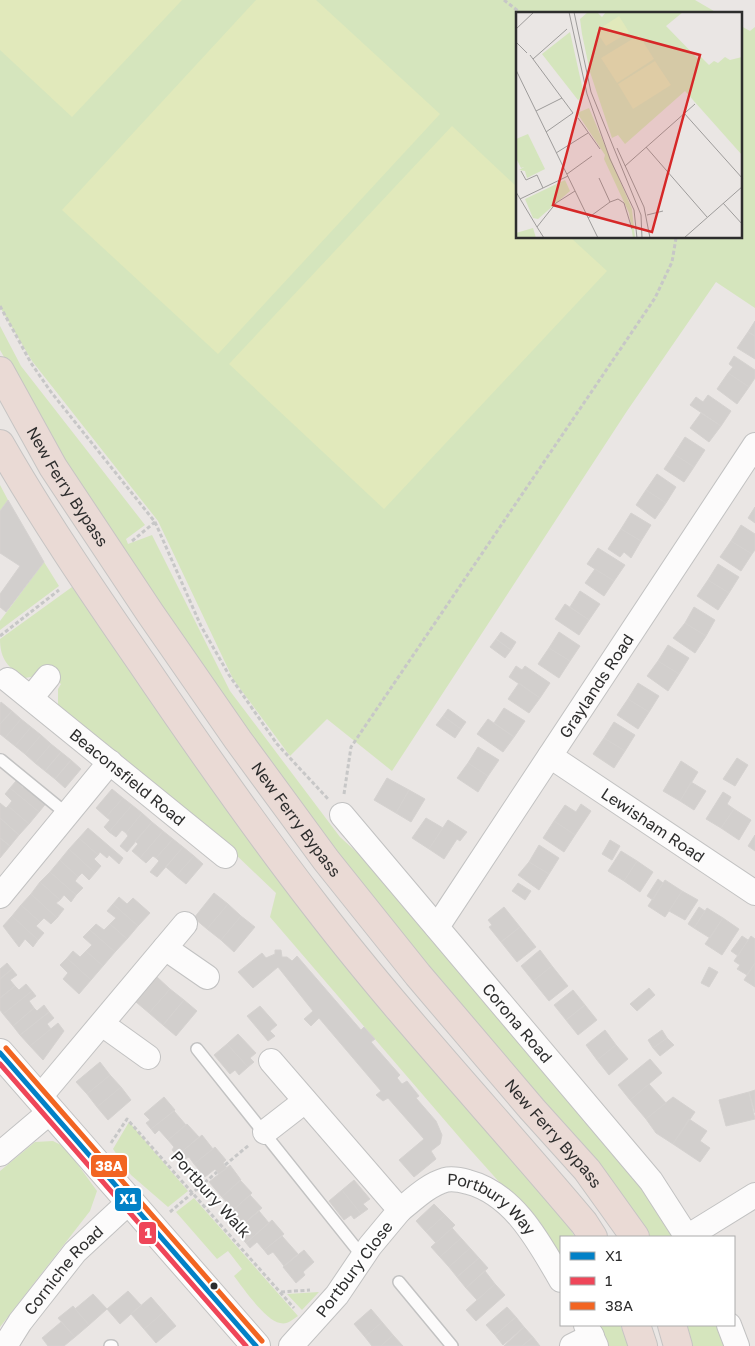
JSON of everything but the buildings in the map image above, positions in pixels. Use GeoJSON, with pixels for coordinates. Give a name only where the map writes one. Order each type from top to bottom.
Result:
{"type":"FeatureCollection","features":[{"type":"Feature","properties":{"kind":"highway","name":"New Ferry Bypass"},"geometry":{"type":"LineString","coordinates":[[0,371],[53,467],[150,614],[238,740],[326,860],[526,1103],[587,1170],[634,1236]]}},
{"type":"Feature","properties":{"kind":"highway","name":"New Ferry Bypass"},"geometry":{"type":"LineString","coordinates":[[0,444],[27,492],[159,689],[319,910],[584,1223],[592,1236]]}},
{"type":"Feature","properties":{"kind":"highway"},"geometry":{"type":"LineString","coordinates":[[636,1326],[643,1346]]}},
{"type":"Feature","properties":{"kind":"highway"},"geometry":{"type":"LineString","coordinates":[[672,1326],[678,1346]]}},
{"type":"Feature","properties":{"kind":"main road"},"geometry":{"type":"LineString","coordinates":[[0,1054],[256,1346]]}},
{"type":"Feature","properties":{"kind":"street","name":"Graylands Road"},"geometry":{"type":"LineString","coordinates":[[437,927],[755,445]]}},
{"type":"Feature","properties":{"kind":"street"},"geometry":{"type":"LineString","coordinates":[[31,698],[48,677]]}},
{"type":"Feature","properties":{"kind":"street","name":"Beaconsfield Road"},"geometry":{"type":"LineString","coordinates":[[8,680],[225,856]]}},
{"type":"Feature","properties":{"kind":"street","name":"Lewisham Road"},"geometry":{"type":"LineString","coordinates":[[550,756],[755,894]]}},
{"type":"Feature","properties":{"kind":"street"},"geometry":{"type":"LineString","coordinates":[[0,896],[110,762]]}},
{"type":"Feature","properties":{"kind":"street","name":"Corona Road"},"geometry":{"type":"LineString","coordinates":[[342,815],[650,1181],[686,1236]]}},
{"type":"Feature","properties":{"kind":"street"},"geometry":{"type":"LineString","coordinates":[[0,1154],[45,1105],[102,1024],[185,924]]}},
{"type":"Feature","properties":{"kind":"street"},"geometry":{"type":"LineString","coordinates":[[165,948],[207,977]]}},
{"type":"Feature","properties":{"kind":"street"},"geometry":{"type":"LineString","coordinates":[[102,1024],[148,1057]]}},
{"type":"Feature","properties":{"kind":"street","name":"Portbury Close"},"geometry":{"type":"LineString","coordinates":[[271,1061],[400,1210],[363,1257],[337,1295],[291,1346]]}},
{"type":"Feature","properties":{"kind":"street"},"geometry":{"type":"LineString","coordinates":[[265,1132],[305,1101]]}},
{"type":"Feature","properties":{"kind":"street","name":"Portbury Way"},"geometry":{"type":"LineString","coordinates":[[400,1210],[434,1185],[447,1179],[481,1185],[499,1195],[513,1209],[560,1279]]}},
{"type":"Feature","properties":{"kind":"street","name":"Corona Road"},"geometry":{"type":"LineString","coordinates":[[689,1236],[755,1195]]}},
{"type":"Feature","properties":{"kind":"street","name":"Corniche Road"},"geometry":{"type":"LineString","coordinates":[[7,1345],[20,1322],[75,1252],[130,1201]]}},
{"type":"Feature","properties":{"kind":"street"},"geometry":{"type":"LineString","coordinates":[[729,1326],[737,1346]]}},
{"type":"Feature","properties":{"kind":"lane"},"geometry":{"type":"LineString","coordinates":[[0,760],[67,814]]}},
{"type":"Feature","properties":{"kind":"lane"},"geometry":{"type":"LineString","coordinates":[[197,1049],[363,1257]]}},
{"type":"Feature","properties":{"kind":"lane"},"geometry":{"type":"LineString","coordinates":[[399,1282],[452,1346]]}},
{"type":"Feature","properties":{"kind":"path"},"geometry":{"type":"LineString","coordinates":[[504,0],[519,12]]}},
{"type":"Feature","properties":{"kind":"path"},"geometry":{"type":"LineString","coordinates":[[342,815],[350,747],[654,298],[672,262],[676,239]]}},
{"type":"Feature","properties":{"kind":"path"},"geometry":{"type":"LineString","coordinates":[[0,306],[36,370],[155,522],[201,626],[228,675],[278,744],[342,815]]}},
{"type":"Feature","properties":{"kind":"path"},"geometry":{"type":"LineString","coordinates":[[132,541],[155,522]]}},
{"type":"Feature","properties":{"kind":"path"},"geometry":{"type":"LineString","coordinates":[[0,636],[59,590]]}},
{"type":"Feature","properties":{"kind":"path","name":"Portbury Walk"},"geometry":{"type":"LineString","coordinates":[[98,1164],[127,1119],[310,1326]]}},
{"type":"Feature","properties":{"kind":"path"},"geometry":{"type":"LineString","coordinates":[[225,1165],[265,1132]]}},
{"type":"Feature","properties":{"kind":"path"},"geometry":{"type":"LineString","coordinates":[[152,1227],[217,1172]]}},
{"type":"Feature","properties":{"kind":"green space"},"geometry":{"type":"Polygon","coordinates":[[[0,0],[695,0],[716,12],[516,12],[516,239],[742,239],[742,27],[750,31],[755,27],[755,308],[716,282],[627,411],[392,771],[327,719],[290,756],[233,679],[158,521],[32,361],[0,307],[0,0]]]}},
{"type":"Feature","properties":{"kind":"green space"},"geometry":{"type":"Polygon","coordinates":[[[0,0],[182,0],[72,117],[0,50],[0,0]]]}},
{"type":"Feature","properties":{"kind":"green space"},"geometry":{"type":"Polygon","coordinates":[[[256,0],[316,0],[440,114],[218,354],[62,210],[256,0]]]}},
{"type":"Feature","properties":{"kind":"green space"},"geometry":{"type":"Polygon","coordinates":[[[452,126],[516,186],[516,239],[572,239],[607,271],[384,509],[229,364],[452,126]]]}},
{"type":"Feature","properties":{"kind":"green space"},"geometry":{"type":"Polygon","coordinates":[[[0,326],[21,366],[145,525],[126,539],[128,544],[152,535],[230,691],[340,837],[362,857],[632,1171],[675,1236],[644,1236],[507,1064],[344,866],[136,573],[45,428],[0,350],[0,326]]]}},
{"type":"Feature","properties":{"kind":"green space"},"geometry":{"type":"Polygon","coordinates":[[[0,485],[8,500],[0,511],[0,485]]]}},
{"type":"Feature","properties":{"kind":"green space"},"geometry":{"type":"Polygon","coordinates":[[[44,562],[59,586],[0,630],[0,621],[44,562]]]}},
{"type":"Feature","properties":{"kind":"green space"},"geometry":{"type":"Polygon","coordinates":[[[72,587],[247,838],[320,931],[567,1224],[574,1236],[560,1236],[560,1263],[520,1205],[270,917],[276,893],[232,851],[58,705],[58,689],[61,684],[44,669],[36,676],[25,678],[10,667],[3,657],[0,639],[72,587]]]}},
{"type":"Feature","properties":{"kind":"green space"},"geometry":{"type":"Polygon","coordinates":[[[129,1122],[188,1191],[168,1207],[131,1175],[113,1149],[129,1122]]]}},
{"type":"Feature","properties":{"kind":"green space"},"geometry":{"type":"Polygon","coordinates":[[[53,1141],[65,1147],[97,1191],[90,1211],[0,1327],[0,1171],[35,1142],[53,1141]]]}},
{"type":"Feature","properties":{"kind":"green space"},"geometry":{"type":"Polygon","coordinates":[[[194,1198],[298,1316],[287,1323],[280,1323],[274,1321],[255,1303],[234,1276],[242,1269],[228,1251],[217,1259],[176,1212],[194,1198]]]}},
{"type":"Feature","properties":{"kind":"green space"},"geometry":{"type":"Polygon","coordinates":[[[319,1292],[302,1310],[287,1294],[319,1292]]]}},
{"type":"Feature","properties":{"kind":"green space"},"geometry":{"type":"Polygon","coordinates":[[[594,1326],[620,1326],[629,1346],[604,1346],[594,1326]]]}},
{"type":"Feature","properties":{"kind":"green space"},"geometry":{"type":"Polygon","coordinates":[[[682,1326],[718,1326],[725,1346],[689,1346],[682,1326]]]}},
{"type":"Feature","properties":{"kind":"transit line","name":"38A"},"geometry":{"type":"LineString","coordinates":[[6,1048],[262,1341]]}},
{"type":"Feature","properties":{"kind":"transit line","name":"X1"},"geometry":{"type":"LineString","coordinates":[[0,1053],[256,1346]]}},
{"type":"Feature","properties":{"kind":"transit line","name":"1"},"geometry":{"type":"LineString","coordinates":[[0,1064],[246,1346]]}}]}
